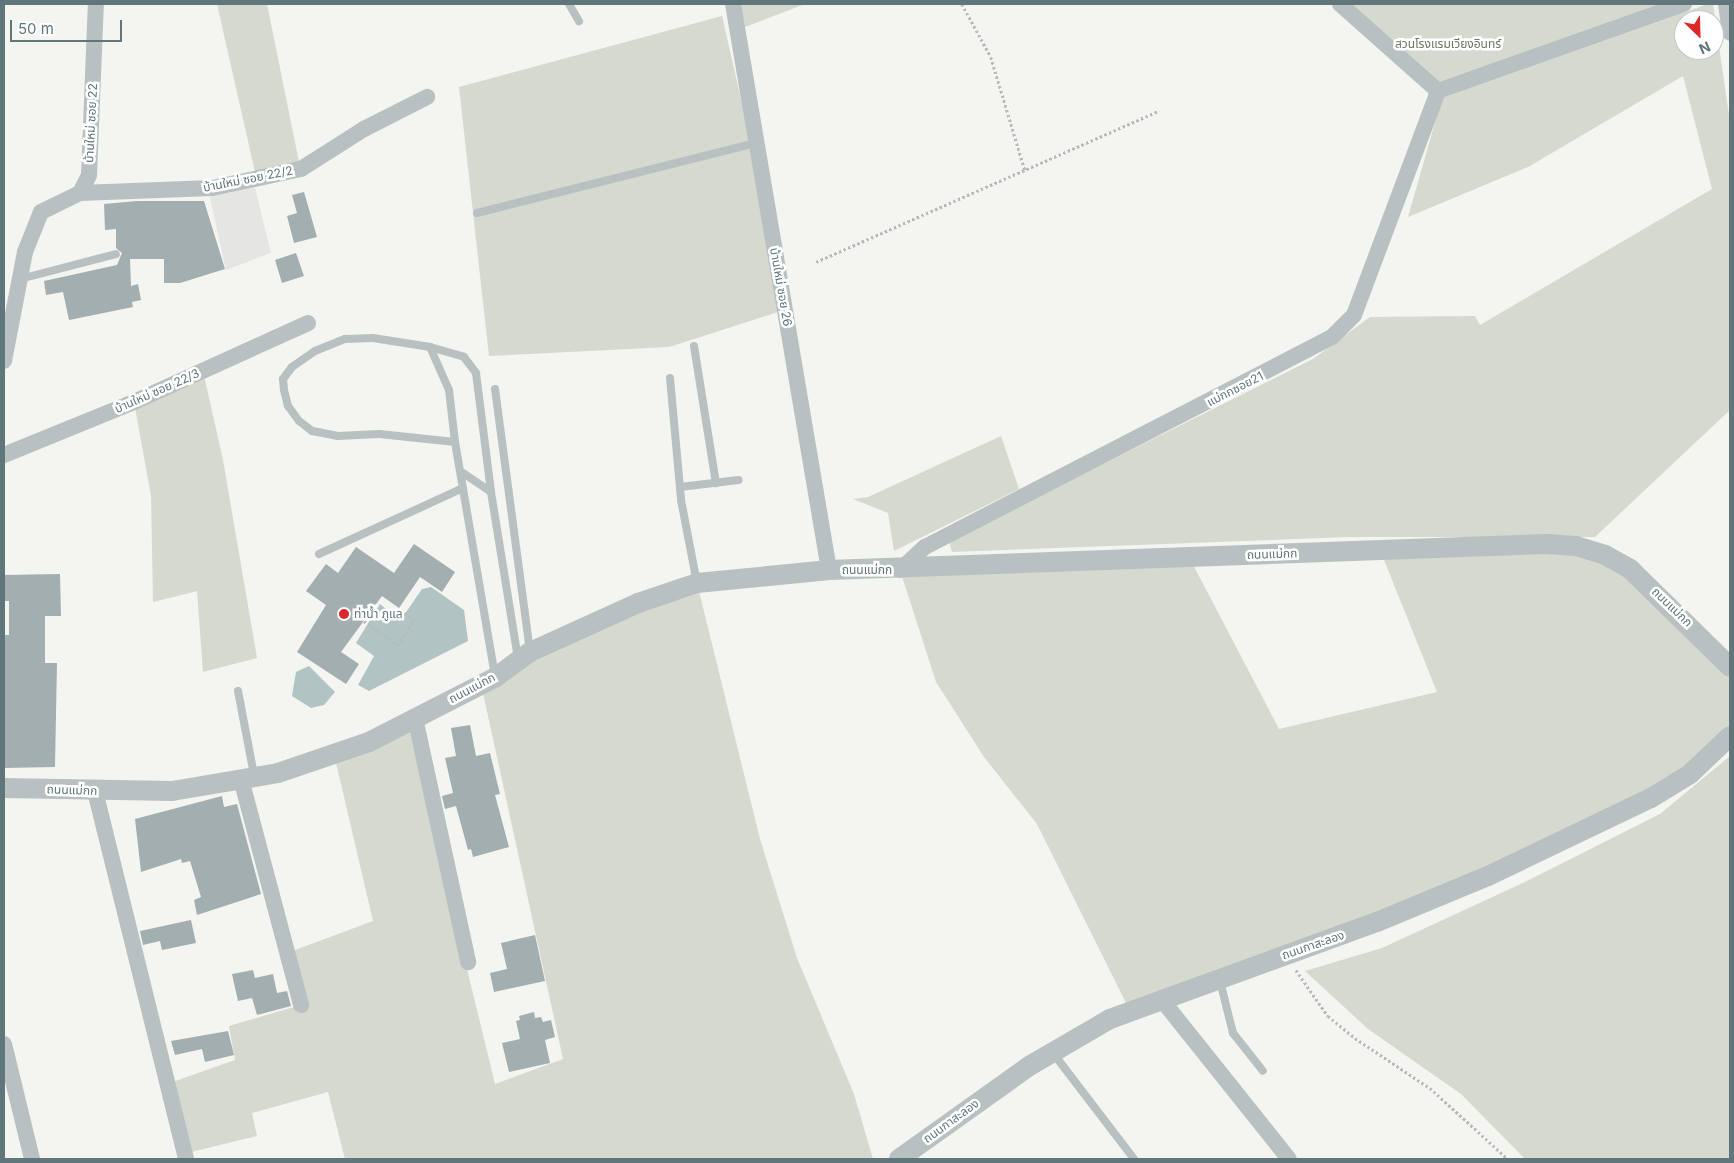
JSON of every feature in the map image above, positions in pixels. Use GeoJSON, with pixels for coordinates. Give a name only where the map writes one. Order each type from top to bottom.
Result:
{"type":"FeatureCollection","features":[{"type":"Feature","properties":{"kind":"street","name":"บ้านใหม่ ซอย 22"},"geometry":{"type":"LineString","coordinates":[[80,193],[89,175],[96,4]]}},
{"type":"Feature","properties":{"kind":"street","name":"บ้านใหม่ ซอย 26"},"geometry":{"type":"LineString","coordinates":[[733,4],[829,570]]}},
{"type":"Feature","properties":{"kind":"street"},"geometry":{"type":"LineString","coordinates":[[1340,4],[1438,90],[1684,4]]}},
{"type":"Feature","properties":{"kind":"street"},"geometry":{"type":"LineString","coordinates":[[1726,4],[1730,33]]}},
{"type":"Feature","properties":{"kind":"street","name":"แม่กกซอย21"},"geometry":{"type":"LineString","coordinates":[[900,570],[925,547],[1332,337],[1354,316],[1438,90]]}},
{"type":"Feature","properties":{"kind":"street","name":"บ้านใหม่ ซอย 22/2"},"geometry":{"type":"LineString","coordinates":[[80,193],[212,188],[301,169],[364,129],[428,97]]}},
{"type":"Feature","properties":{"kind":"street"},"geometry":{"type":"LineString","coordinates":[[4,361],[25,252],[41,212],[80,193]]}},
{"type":"Feature","properties":{"kind":"street","name":"บ้านใหม่ ซอย 22/3"},"geometry":{"type":"LineString","coordinates":[[4,455],[134,402],[308,323]]}},
{"type":"Feature","properties":{"kind":"street","name":"ถนนแม่กก"},"geometry":{"type":"LineString","coordinates":[[4,788],[172,791],[278,773],[369,742],[496,677],[525,656],[638,603],[697,583],[829,570],[900,570],[1546,544],[1576,546],[1605,555],[1630,568],[1730,667]]}},
{"type":"Feature","properties":{"kind":"street"},"geometry":{"type":"LineString","coordinates":[[415,718],[468,962]]}},
{"type":"Feature","properties":{"kind":"street","name":"ถนนกาสะลอง"},"geometry":{"type":"LineString","coordinates":[[899,1159],[1052,1052],[1110,1019],[1377,922],[1488,876],[1651,798],[1690,774],[1730,736]]}},
{"type":"Feature","properties":{"kind":"street"},"geometry":{"type":"LineString","coordinates":[[248,778],[301,1006]]}},
{"type":"Feature","properties":{"kind":"street"},"geometry":{"type":"LineString","coordinates":[[95,791],[186,1159]]}},
{"type":"Feature","properties":{"kind":"street"},"geometry":{"type":"LineString","coordinates":[[1162,1000],[1289,1159]]}},
{"type":"Feature","properties":{"kind":"street"},"geometry":{"type":"LineString","coordinates":[[4,1044],[32,1159]]}},
{"type":"Feature","properties":{"kind":"lane"},"geometry":{"type":"LineString","coordinates":[[570,4],[579,21]]}},
{"type":"Feature","properties":{"kind":"lane"},"geometry":{"type":"LineString","coordinates":[[478,213],[756,142]]}},
{"type":"Feature","properties":{"kind":"lane"},"geometry":{"type":"LineString","coordinates":[[20,279],[116,254]]}},
{"type":"Feature","properties":{"kind":"lane"},"geometry":{"type":"LineString","coordinates":[[455,442],[379,434],[338,436],[312,431],[288,406],[283,379],[300,359],[345,339],[374,338],[430,347],[464,357],[476,373],[491,492],[525,656]]}},
{"type":"Feature","properties":{"kind":"lane"},"geometry":{"type":"LineString","coordinates":[[694,346],[716,483]]}},
{"type":"Feature","properties":{"kind":"lane"},"geometry":{"type":"LineString","coordinates":[[430,347],[449,390],[455,442],[496,677]]}},
{"type":"Feature","properties":{"kind":"lane"},"geometry":{"type":"LineString","coordinates":[[670,378],[680,487],[697,583]]}},
{"type":"Feature","properties":{"kind":"lane"},"geometry":{"type":"LineString","coordinates":[[495,389],[525,656]]}},
{"type":"Feature","properties":{"kind":"lane"},"geometry":{"type":"LineString","coordinates":[[460,470],[491,492]]}},
{"type":"Feature","properties":{"kind":"lane"},"geometry":{"type":"LineString","coordinates":[[680,487],[739,480]]}},
{"type":"Feature","properties":{"kind":"lane"},"geometry":{"type":"LineString","coordinates":[[320,554],[463,488]]}},
{"type":"Feature","properties":{"kind":"lane"},"geometry":{"type":"LineString","coordinates":[[238,691],[248,778]]}},
{"type":"Feature","properties":{"kind":"lane"},"geometry":{"type":"LineString","coordinates":[[1219,979],[1233,1033],[1263,1072]]}},
{"type":"Feature","properties":{"kind":"lane"},"geometry":{"type":"LineString","coordinates":[[1052,1052],[1134,1159]]}},
{"type":"Feature","properties":{"kind":"path"},"geometry":{"type":"LineString","coordinates":[[962,4],[991,57],[1025,170]]}},
{"type":"Feature","properties":{"kind":"path"},"geometry":{"type":"LineString","coordinates":[[816,262],[1158,111]]}},
{"type":"Feature","properties":{"kind":"path"},"geometry":{"type":"LineString","coordinates":[[364,621],[397,644],[414,621],[403,613]]}},
{"type":"Feature","properties":{"kind":"path"},"geometry":{"type":"LineString","coordinates":[[1286,954],[1328,1016],[1355,1038],[1430,1088],[1508,1159]]}},
{"type":"Feature","properties":{"kind":"shaded area"},"geometry":{"type":"Polygon","coordinates":[[[253,180],[271,253],[226,270],[208,189],[253,180]]]}},
{"type":"Feature","properties":{"kind":"shaded area"},"geometry":{"type":"Polygon","coordinates":[[[431,587],[464,610],[468,641],[369,691],[358,685],[374,656],[356,643],[380,604],[400,621],[422,589],[431,587]]]}},
{"type":"Feature","properties":{"kind":"shaded area"},"geometry":{"type":"Polygon","coordinates":[[[309,666],[335,692],[324,705],[311,708],[292,696],[296,672],[309,666]]]}},
{"type":"Feature","properties":{"kind":"green space"},"geometry":{"type":"Polygon","coordinates":[[[217,4],[267,4],[299,162],[255,172],[217,4]]]}},
{"type":"Feature","properties":{"kind":"green space"},"geometry":{"type":"Polygon","coordinates":[[[733,4],[805,4],[737,30],[733,4]]]}},
{"type":"Feature","properties":{"kind":"green space","name":"สวนโรงแรมเวียงอินทร์"},"geometry":{"type":"Polygon","coordinates":[[[1340,4],[1684,4],[1438,91],[1340,4]]]}},
{"type":"Feature","properties":{"kind":"green space"},"geometry":{"type":"Polygon","coordinates":[[[1708,4],[1713,4],[1714,10],[1691,10],[1708,4]]]}},
{"type":"Feature","properties":{"kind":"green space"},"geometry":{"type":"Polygon","coordinates":[[[722,16],[748,130],[778,312],[669,347],[489,356],[459,87],[722,16]]]}},
{"type":"Feature","properties":{"kind":"green space"},"geometry":{"type":"Polygon","coordinates":[[[1674,16],[1674,60],[1721,60],[1730,122],[1730,410],[1595,537],[1348,537],[952,552],[949,541],[1313,359],[1370,317],[1475,316],[1480,325],[1712,189],[1683,76],[1528,167],[1408,217],[1442,98],[1674,16]]]}},
{"type":"Feature","properties":{"kind":"green space"},"geometry":{"type":"Polygon","coordinates":[[[203,371],[223,460],[257,658],[203,672],[197,591],[153,602],[151,496],[134,402],[203,371]]]}},
{"type":"Feature","properties":{"kind":"green space"},"geometry":{"type":"Polygon","coordinates":[[[1001,436],[1019,489],[894,551],[888,513],[853,499],[868,497],[1001,436]]]}},
{"type":"Feature","properties":{"kind":"green space"},"geometry":{"type":"Polygon","coordinates":[[[1556,545],[1638,575],[1730,667],[1730,736],[1690,774],[1488,876],[1130,1011],[1037,824],[984,757],[936,682],[900,570],[1189,557],[1279,729],[1437,692],[1380,550],[1556,545]]]}},
{"type":"Feature","properties":{"kind":"green space"},"geometry":{"type":"Polygon","coordinates":[[[697,583],[760,839],[797,958],[854,1094],[873,1159],[345,1159],[328,1092],[252,1113],[257,1136],[191,1152],[167,1084],[235,1060],[229,1026],[301,1005],[287,953],[373,921],[334,754],[407,722],[495,1084],[563,1059],[481,684],[697,583]]]}},
{"type":"Feature","properties":{"kind":"green space"},"geometry":{"type":"Polygon","coordinates":[[[1730,756],[1730,1159],[1525,1159],[1461,1094],[1368,1029],[1305,971],[1382,948],[1525,882],[1660,814],[1730,756]]]}},
{"type":"Feature","properties":{"kind":"building"},"geometry":{"type":"Polygon","coordinates":[[[304,192],[317,237],[294,243],[287,216],[297,213],[292,195],[304,192]]]}},
{"type":"Feature","properties":{"kind":"building"},"geometry":{"type":"Polygon","coordinates":[[[137,201],[204,201],[225,269],[180,283],[164,283],[164,259],[130,259],[131,286],[138,284],[141,300],[132,302],[133,307],[69,320],[63,292],[46,295],[44,281],[117,265],[122,253],[116,248],[116,229],[105,230],[104,204],[137,201]]]}},
{"type":"Feature","properties":{"kind":"building"},"geometry":{"type":"Polygon","coordinates":[[[296,253],[304,276],[282,283],[275,260],[296,253]]]}},
{"type":"Feature","properties":{"kind":"building"},"geometry":{"type":"Polygon","coordinates":[[[414,544],[455,572],[442,592],[420,577],[399,608],[382,596],[341,652],[359,664],[346,684],[297,652],[326,605],[306,591],[326,564],[338,573],[356,547],[394,573],[414,544]]]}},
{"type":"Feature","properties":{"kind":"building"},"geometry":{"type":"Polygon","coordinates":[[[60,574],[61,616],[45,616],[45,663],[57,663],[55,767],[4,768],[4,635],[9,635],[9,601],[4,601],[4,575],[60,574]]]}},
{"type":"Feature","properties":{"kind":"building"},"geometry":{"type":"Polygon","coordinates":[[[470,725],[476,756],[490,753],[500,794],[495,795],[509,847],[473,857],[471,849],[468,850],[456,806],[445,809],[442,796],[453,793],[445,758],[456,756],[451,728],[470,725]]]}},
{"type":"Feature","properties":{"kind":"building"},"geometry":{"type":"Polygon","coordinates":[[[222,796],[224,807],[237,804],[261,894],[197,915],[194,900],[201,897],[190,861],[182,863],[181,859],[141,872],[135,819],[222,796]]]}},
{"type":"Feature","properties":{"kind":"building"},"geometry":{"type":"Polygon","coordinates":[[[191,920],[196,943],[162,950],[160,941],[143,945],[140,931],[191,920]]]}},
{"type":"Feature","properties":{"kind":"building"},"geometry":{"type":"Polygon","coordinates":[[[535,935],[545,981],[494,992],[490,973],[507,969],[501,943],[535,935]]]}},
{"type":"Feature","properties":{"kind":"building"},"geometry":{"type":"Polygon","coordinates":[[[253,970],[255,978],[273,974],[277,993],[287,991],[291,1006],[257,1015],[252,998],[238,1001],[232,974],[253,970]]]}},
{"type":"Feature","properties":{"kind":"building"},"geometry":{"type":"Polygon","coordinates":[[[534,1012],[535,1018],[541,1017],[543,1022],[551,1020],[555,1037],[545,1040],[550,1063],[509,1072],[502,1043],[520,1039],[516,1021],[520,1020],[519,1016],[534,1012]]]}},
{"type":"Feature","properties":{"kind":"building"},"geometry":{"type":"Polygon","coordinates":[[[228,1031],[234,1055],[205,1062],[202,1049],[175,1055],[171,1041],[228,1031]]]}},
{"type":"Feature","properties":{"kind":"place","name":"ท่าน้ำ ภูแล"},"geometry":{"type":"Point","coordinates":[344,614]}}]}
